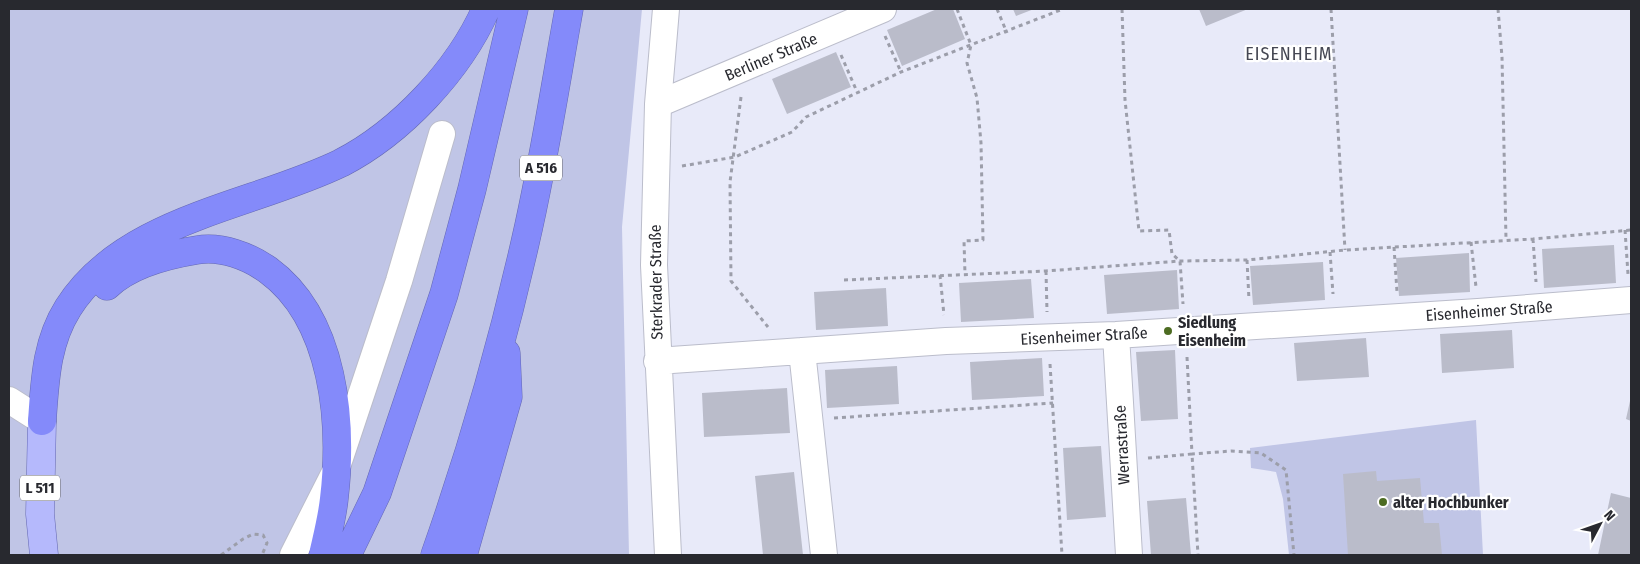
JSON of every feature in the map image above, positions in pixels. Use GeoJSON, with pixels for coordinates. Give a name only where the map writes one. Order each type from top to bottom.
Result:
{"type":"FeatureCollection","features":[{"type":"Feature","properties":{"kind":"highway"},"geometry":{"type":"LineString","coordinates":[[42,421],[46,361],[53,341],[68,308],[104,268],[139,244],[190,220],[339,163],[370,146],[420,102],[448,71],[472,38],[486,9]]}},
{"type":"Feature","properties":{"kind":"highway"},"geometry":{"type":"LineString","coordinates":[[348,555],[377,493],[444,294],[474,180],[514,9]]}},
{"type":"Feature","properties":{"kind":"highway","name":"A 516"},"geometry":{"type":"LineString","coordinates":[[435,555],[479,423],[505,326],[539,177],[569,9]]}},
{"type":"Feature","properties":{"kind":"highway"},"geometry":{"type":"LineString","coordinates":[[42,421],[80,318],[98,295],[120,276],[140,266],[180,253],[214,249],[246,258],[276,276],[298,298],[314,323],[322,343],[329,375],[336,435],[334,500],[324,555]]}},
{"type":"Feature","properties":{"kind":"highway"},"geometry":{"type":"LineString","coordinates":[[463,555],[508,397],[505,326]]}},
{"type":"Feature","properties":{"kind":"main road","name":"L 511"},"geometry":{"type":"LineString","coordinates":[[42,421],[40,514],[44,555]]}},
{"type":"Feature","properties":{"kind":"street","name":"Sterkrader Straße"},"geometry":{"type":"LineString","coordinates":[[666,9],[658,104],[654,265],[657,361],[668,555]]}},
{"type":"Feature","properties":{"kind":"street","name":"Berliner Straße"},"geometry":{"type":"LineString","coordinates":[[658,104],[879,11]]}},
{"type":"Feature","properties":{"kind":"street"},"geometry":{"type":"LineString","coordinates":[[293,555],[336,470],[399,281],[442,134]]}},
{"type":"Feature","properties":{"kind":"street","name":"Eisenheimer Straße"},"geometry":{"type":"LineString","coordinates":[[657,361],[946,341],[1048,339],[1116,335],[1538,308],[1630,300]]}},
{"type":"Feature","properties":{"kind":"street","name":"Werrastraße"},"geometry":{"type":"LineString","coordinates":[[1116,335],[1129,555]]}},
{"type":"Feature","properties":{"kind":"street"},"geometry":{"type":"LineString","coordinates":[[795,351],[810,419],[824,555]]}},
{"type":"Feature","properties":{"kind":"street"},"geometry":{"type":"LineString","coordinates":[[9,400],[42,421]]}},
{"type":"Feature","properties":{"kind":"path"},"geometry":{"type":"LineString","coordinates":[[957,9],[971,45],[967,63],[977,98],[981,143],[984,240],[964,242],[965,274]]}},
{"type":"Feature","properties":{"kind":"path"},"geometry":{"type":"LineString","coordinates":[[997,9],[1007,32]]}},
{"type":"Feature","properties":{"kind":"path"},"geometry":{"type":"LineString","coordinates":[[656,170],[735,157],[792,132],[806,117],[901,72],[1063,9]]}},
{"type":"Feature","properties":{"kind":"path"},"geometry":{"type":"LineString","coordinates":[[1122,9],[1125,100],[1139,231],[1169,230],[1172,254],[1180,261],[1198,555]]}},
{"type":"Feature","properties":{"kind":"path"},"geometry":{"type":"LineString","coordinates":[[1332,9],[1345,250]]}},
{"type":"Feature","properties":{"kind":"path"},"geometry":{"type":"LineString","coordinates":[[1498,9],[1502,57],[1506,240]]}},
{"type":"Feature","properties":{"kind":"path"},"geometry":{"type":"LineString","coordinates":[[879,11],[901,72]]}},
{"type":"Feature","properties":{"kind":"path"},"geometry":{"type":"LineString","coordinates":[[831,31],[858,94]]}},
{"type":"Feature","properties":{"kind":"path"},"geometry":{"type":"LineString","coordinates":[[742,69],[740,113],[730,182],[732,281],[795,351]]}},
{"type":"Feature","properties":{"kind":"path"},"geometry":{"type":"LineString","coordinates":[[1625,230],[1630,300]]}},
{"type":"Feature","properties":{"kind":"path"},"geometry":{"type":"LineString","coordinates":[[844,280],[1046,271],[1180,261],[1248,260],[1394,246],[1533,239],[1631,230]]}},
{"type":"Feature","properties":{"kind":"path"},"geometry":{"type":"LineString","coordinates":[[1533,239],[1538,308]]}},
{"type":"Feature","properties":{"kind":"path"},"geometry":{"type":"LineString","coordinates":[[1471,242],[1478,312]]}},
{"type":"Feature","properties":{"kind":"path"},"geometry":{"type":"LineString","coordinates":[[1394,246],[1399,317]]}},
{"type":"Feature","properties":{"kind":"path"},"geometry":{"type":"LineString","coordinates":[[1330,252],[1335,320]]}},
{"type":"Feature","properties":{"kind":"path"},"geometry":{"type":"LineString","coordinates":[[1248,260],[1251,326]]}},
{"type":"Feature","properties":{"kind":"path"},"geometry":{"type":"LineString","coordinates":[[1046,271],[1048,339],[1062,555]]}},
{"type":"Feature","properties":{"kind":"path"},"geometry":{"type":"LineString","coordinates":[[940,275],[946,341]]}},
{"type":"Feature","properties":{"kind":"path"},"geometry":{"type":"LineString","coordinates":[[810,419],[1053,403]]}},
{"type":"Feature","properties":{"kind":"path"},"geometry":{"type":"LineString","coordinates":[[1123,461],[1231,451],[1261,453],[1286,470],[1294,555]]}},
{"type":"Feature","properties":{"kind":"path"},"geometry":{"type":"LineString","coordinates":[[221,555],[253,534],[263,535],[267,542],[262,555]]}},
{"type":"Feature","properties":{"kind":"shaded area"},"geometry":{"type":"Polygon","coordinates":[[[9,9],[642,9],[622,227],[629,555],[9,555],[9,9]]]}},
{"type":"Feature","properties":{"kind":"shaded area"},"geometry":{"type":"Polygon","coordinates":[[[1476,420],[1483,555],[1289,555],[1283,499],[1276,472],[1251,468],[1250,448],[1476,420]]]}},
{"type":"Feature","properties":{"kind":"building"},"geometry":{"type":"Polygon","coordinates":[[[937,9],[953,9],[965,39],[902,66],[887,30],[937,9]]]}},
{"type":"Feature","properties":{"kind":"building"},"geometry":{"type":"Polygon","coordinates":[[[1013,9],[1034,9],[1016,16],[1013,9]]]}},
{"type":"Feature","properties":{"kind":"building"},"geometry":{"type":"Polygon","coordinates":[[[1199,9],[1248,9],[1206,26],[1199,9]]]}},
{"type":"Feature","properties":{"kind":"building"},"geometry":{"type":"Polygon","coordinates":[[[836,52],[851,87],[787,114],[772,79],[836,52]]]}},
{"type":"Feature","properties":{"kind":"building"},"geometry":{"type":"Polygon","coordinates":[[[1614,245],[1616,283],[1544,288],[1542,249],[1614,245]]]}},
{"type":"Feature","properties":{"kind":"building"},"geometry":{"type":"Polygon","coordinates":[[[1469,253],[1470,292],[1399,296],[1396,258],[1469,253]]]}},
{"type":"Feature","properties":{"kind":"building"},"geometry":{"type":"Polygon","coordinates":[[[1323,262],[1325,300],[1253,305],[1250,266],[1323,262]]]}},
{"type":"Feature","properties":{"kind":"building"},"geometry":{"type":"Polygon","coordinates":[[[1177,270],[1179,309],[1107,314],[1104,275],[1177,270]]]}},
{"type":"Feature","properties":{"kind":"building"},"geometry":{"type":"Polygon","coordinates":[[[1031,279],[1034,318],[961,322],[959,283],[1031,279]]]}},
{"type":"Feature","properties":{"kind":"building"},"geometry":{"type":"Polygon","coordinates":[[[886,288],[888,326],[816,330],[814,292],[886,288]]]}},
{"type":"Feature","properties":{"kind":"building"},"geometry":{"type":"Polygon","coordinates":[[[1512,330],[1514,368],[1442,373],[1440,334],[1512,330]]]}},
{"type":"Feature","properties":{"kind":"building"},"geometry":{"type":"Polygon","coordinates":[[[1366,338],[1369,377],[1297,381],[1294,343],[1366,338]]]}},
{"type":"Feature","properties":{"kind":"building"},"geometry":{"type":"Polygon","coordinates":[[[1175,350],[1178,419],[1141,421],[1136,352],[1175,350]]]}},
{"type":"Feature","properties":{"kind":"building"},"geometry":{"type":"Polygon","coordinates":[[[1042,358],[1044,396],[972,400],[970,362],[1042,358]]]}},
{"type":"Feature","properties":{"kind":"building"},"geometry":{"type":"Polygon","coordinates":[[[897,366],[899,404],[827,408],[825,370],[897,366]]]}},
{"type":"Feature","properties":{"kind":"building"},"geometry":{"type":"Polygon","coordinates":[[[787,388],[790,433],[704,437],[702,393],[787,388]]]}},
{"type":"Feature","properties":{"kind":"building"},"geometry":{"type":"Polygon","coordinates":[[[1631,402],[1631,421],[1626,419],[1631,402]]]}},
{"type":"Feature","properties":{"kind":"building"},"geometry":{"type":"Polygon","coordinates":[[[1101,446],[1106,517],[1067,520],[1063,448],[1101,446]]]}},
{"type":"Feature","properties":{"kind":"building","name":"alter Hochbunker"},"geometry":{"type":"Polygon","coordinates":[[[1376,471],[1377,481],[1420,478],[1424,523],[1439,523],[1442,555],[1348,555],[1343,474],[1376,471]]]}},
{"type":"Feature","properties":{"kind":"building"},"geometry":{"type":"Polygon","coordinates":[[[794,472],[803,555],[763,555],[755,476],[794,472]]]}},
{"type":"Feature","properties":{"kind":"building"},"geometry":{"type":"Polygon","coordinates":[[[1611,493],[1631,498],[1631,555],[1598,555],[1611,493]]]}},
{"type":"Feature","properties":{"kind":"building"},"geometry":{"type":"Polygon","coordinates":[[[1186,498],[1191,555],[1151,555],[1147,501],[1186,498]]]}},
{"type":"Feature","properties":{"kind":"place","name":"Siedlung Eisenheim"},"geometry":{"type":"Point","coordinates":[1168,331]}},
{"type":"Feature","properties":{"kind":"place","name":"alter Hochbunker"},"geometry":{"type":"Point","coordinates":[1383,502]}},
{"type":"Feature","properties":{"kind":"district","name":"EISENHEIM"},"geometry":{"type":"Point","coordinates":[1289,54]}}]}
